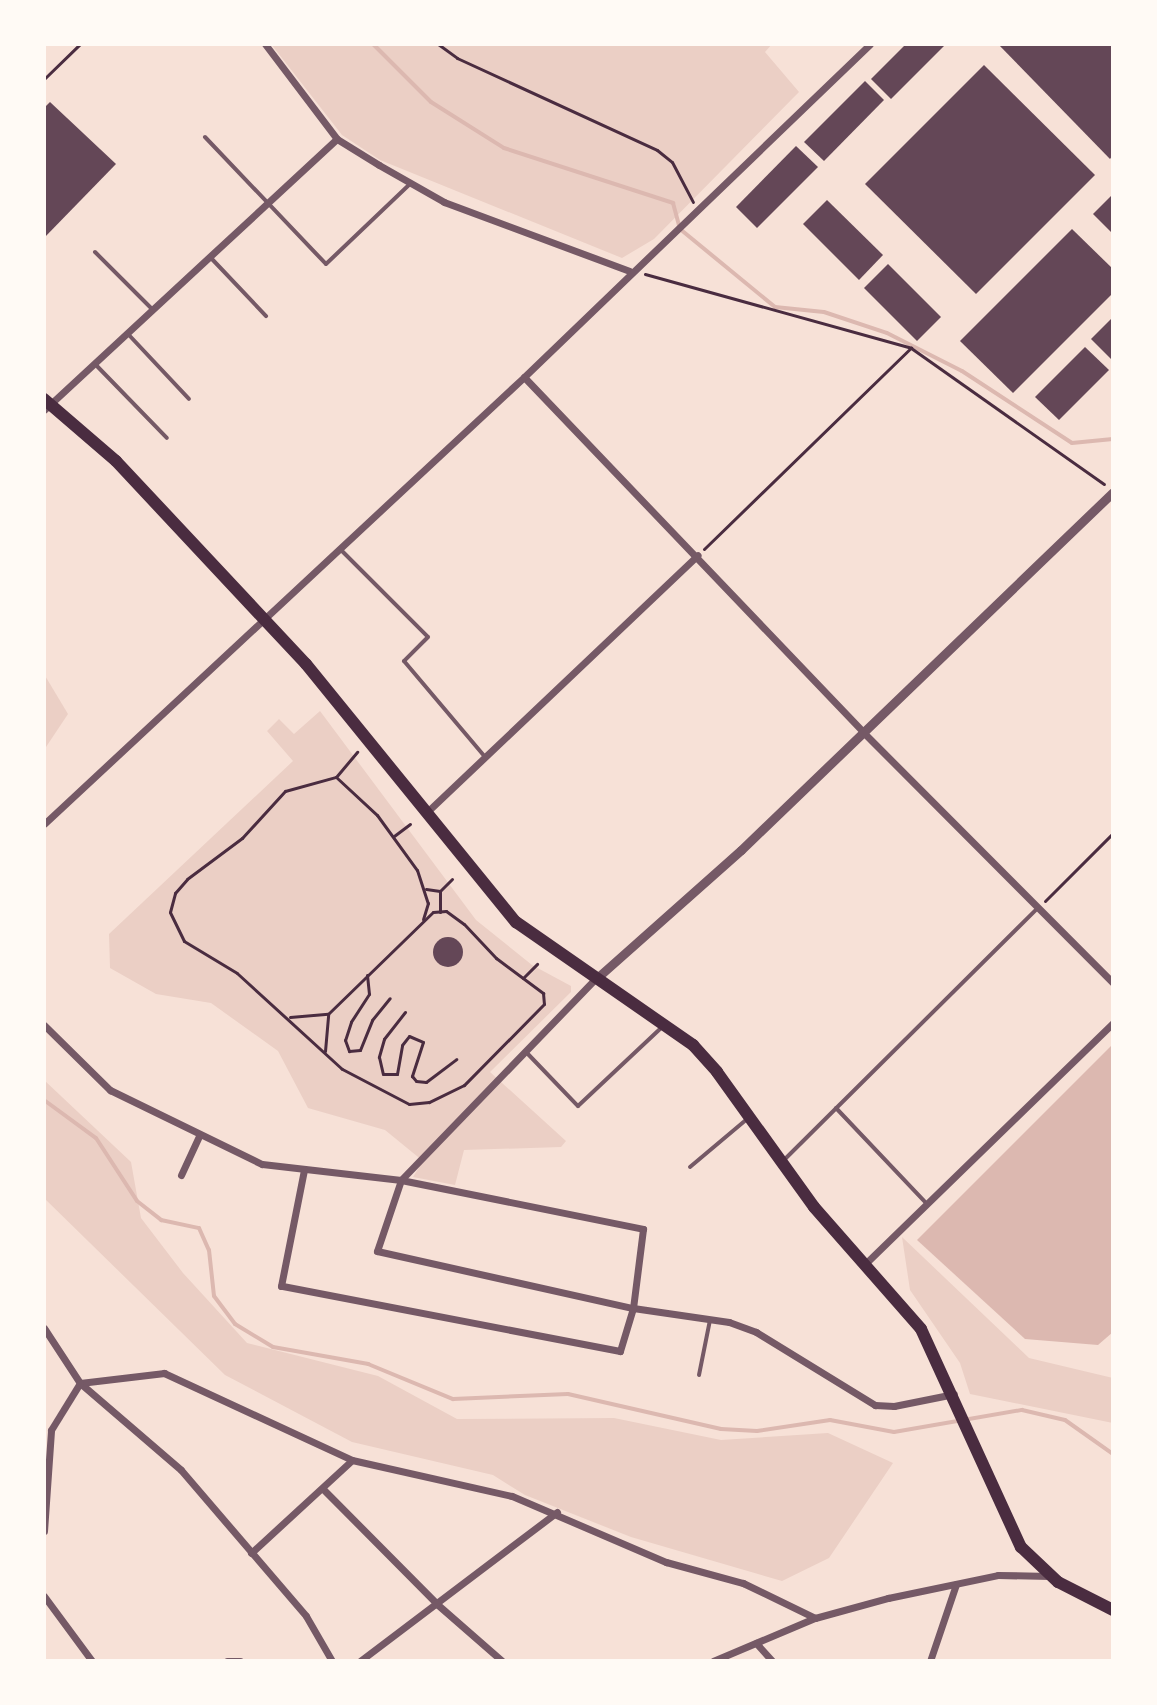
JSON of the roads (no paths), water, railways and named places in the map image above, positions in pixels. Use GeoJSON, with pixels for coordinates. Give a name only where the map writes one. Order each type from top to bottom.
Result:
{"type":"FeatureCollection","features":[{"type":"Feature","properties":{"kind":"main road"},"geometry":{"type":"LineString","coordinates":[[46,404],[116,461],[266,621],[516,922],[693,1045],[780,1163],[921,1329],[957,1400],[1015,1536],[1050,1576],[1113,1610]]}},
{"type":"Feature","properties":{"kind":"street"},"geometry":{"type":"LineString","coordinates":[[265,44],[337,139],[444,202],[630,271]]}},
{"type":"Feature","properties":{"kind":"street"},"geometry":{"type":"LineString","coordinates":[[44,824],[266,621],[870,44]]}},
{"type":"Feature","properties":{"kind":"street"},"geometry":{"type":"LineString","coordinates":[[46,404],[337,139]]}},
{"type":"Feature","properties":{"kind":"street"},"geometry":{"type":"LineString","coordinates":[[524,377],[698,555],[864,733],[1113,983]]}},
{"type":"Feature","properties":{"kind":"street"},"geometry":{"type":"LineString","coordinates":[[957,1400],[875,1405],[756,1332],[377,1251],[401,1180],[524,1050],[598,977],[864,733],[1113,492]]}},
{"type":"Feature","properties":{"kind":"street"},"geometry":{"type":"LineString","coordinates":[[427,812],[698,555]]}},
{"type":"Feature","properties":{"kind":"street"},"geometry":{"type":"LineString","coordinates":[[866,1263],[1113,1023]]}},
{"type":"Feature","properties":{"kind":"street"},"geometry":{"type":"LineString","coordinates":[[44,1025],[110,1090],[199,1136],[262,1164],[401,1180],[643,1229],[633,1308],[620,1351],[281,1286],[304,1170]]}},
{"type":"Feature","properties":{"kind":"street"},"geometry":{"type":"LineString","coordinates":[[181,1175],[199,1136]]}},
{"type":"Feature","properties":{"kind":"street"},"geometry":{"type":"LineString","coordinates":[[44,1328],[80,1383],[181,1470],[306,1616],[332,1661]]}},
{"type":"Feature","properties":{"kind":"street"},"geometry":{"type":"LineString","coordinates":[[80,1383],[164,1373],[352,1460],[512,1496],[557,1512],[607,1539],[743,1583],[815,1618]]}},
{"type":"Feature","properties":{"kind":"street"},"geometry":{"type":"LineString","coordinates":[[44,1531],[51,1430],[80,1383]]}},
{"type":"Feature","properties":{"kind":"street"},"geometry":{"type":"LineString","coordinates":[[251,1553],[352,1460]]}},
{"type":"Feature","properties":{"kind":"street"},"geometry":{"type":"LineString","coordinates":[[323,1489],[438,1605],[502,1661]]}},
{"type":"Feature","properties":{"kind":"street"},"geometry":{"type":"LineString","coordinates":[[360,1661],[557,1512]]}},
{"type":"Feature","properties":{"kind":"street"},"geometry":{"type":"LineString","coordinates":[[713,1661],[815,1618],[998,1575],[1050,1576]]}},
{"type":"Feature","properties":{"kind":"street"},"geometry":{"type":"LineString","coordinates":[[930,1661],[956,1584]]}},
{"type":"Feature","properties":{"kind":"street"},"geometry":{"type":"LineString","coordinates":[[44,1596],[92,1661]]}},
{"type":"Feature","properties":{"kind":"street"},"geometry":{"type":"LineString","coordinates":[[756,1643],[772,1661]]}},
{"type":"Feature","properties":{"kind":"street"},"geometry":{"type":"LineString","coordinates":[[227,1661],[240,1661]]}},
{"type":"Feature","properties":{"kind":"lane"},"geometry":{"type":"LineString","coordinates":[[205,137],[326,264],[411,183]]}},
{"type":"Feature","properties":{"kind":"lane"},"geometry":{"type":"LineString","coordinates":[[95,252],[152,309]]}},
{"type":"Feature","properties":{"kind":"lane"},"geometry":{"type":"LineString","coordinates":[[210,256],[266,316]]}},
{"type":"Feature","properties":{"kind":"lane"},"geometry":{"type":"LineString","coordinates":[[126,332],[189,399]]}},
{"type":"Feature","properties":{"kind":"lane"},"geometry":{"type":"LineString","coordinates":[[94,362],[167,438]]}},
{"type":"Feature","properties":{"kind":"lane"},"geometry":{"type":"LineString","coordinates":[[340,549],[428,637],[404,661],[485,757]]}},
{"type":"Feature","properties":{"kind":"lane"},"geometry":{"type":"LineString","coordinates":[[780,1163],[1039,907]]}},
{"type":"Feature","properties":{"kind":"lane"},"geometry":{"type":"LineString","coordinates":[[524,1050],[578,1106],[665,1025]]}},
{"type":"Feature","properties":{"kind":"lane"},"geometry":{"type":"LineString","coordinates":[[836,1108],[926,1203]]}},
{"type":"Feature","properties":{"kind":"lane"},"geometry":{"type":"LineString","coordinates":[[690,1167],[749,1117]]}},
{"type":"Feature","properties":{"kind":"lane"},"geometry":{"type":"LineString","coordinates":[[699,1375],[710,1320]]}},
{"type":"Feature","properties":{"kind":"waterway"},"geometry":{"type":"LineString","coordinates":[[373,44],[431,102],[504,148],[673,203],[680,229],[775,307],[824,312],[887,333],[962,371],[1072,443],[1113,439]]}},
{"type":"Feature","properties":{"kind":"waterway"},"geometry":{"type":"LineString","coordinates":[[44,1100],[96,1138],[137,1201],[161,1220],[199,1228],[209,1250],[214,1296],[235,1324],[273,1347],[368,1364],[453,1399],[568,1394],[721,1429],[757,1431],[830,1420],[894,1432],[1022,1410],[1065,1420],[1113,1454]]}}]}
